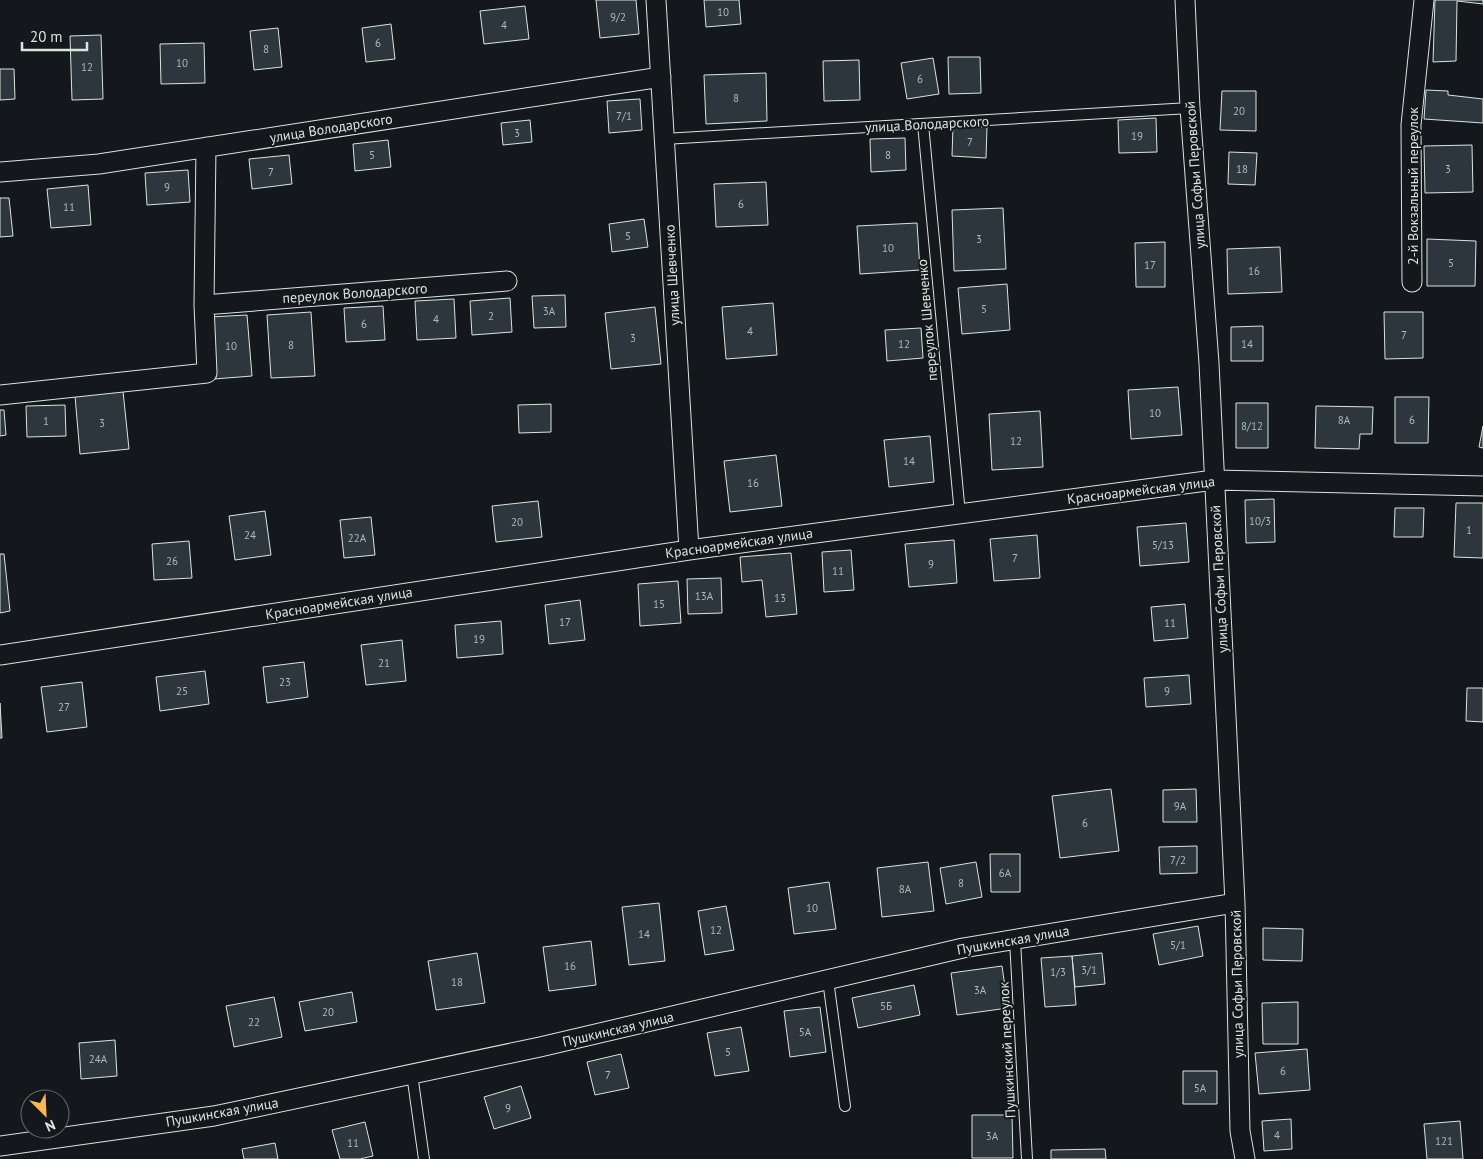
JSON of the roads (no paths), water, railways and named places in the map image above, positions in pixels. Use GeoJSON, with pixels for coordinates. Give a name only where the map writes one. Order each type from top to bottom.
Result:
{"type":"FeatureCollection","features":[{"type":"Feature","properties":{"kind":"street","name":"улица Шевченко"},"geometry":{"type":"LineString","coordinates":[[656,0],[689,550]]}},
{"type":"Feature","properties":{"kind":"street","name":"улица Софьи Перовской"},"geometry":{"type":"LineString","coordinates":[[1185,0],[1190,108],[1209,362],[1235,904],[1240,1131],[1245,1159]]}},
{"type":"Feature","properties":{"kind":"street","name":"2-й Вокзальный переулок"},"geometry":{"type":"LineString","coordinates":[[1412,282],[1411,125],[1424,0]]}},
{"type":"Feature","properties":{"kind":"street","name":"улица Володарского"},"geometry":{"type":"LineString","coordinates":[[0,172],[99,164],[661,77]]}},
{"type":"Feature","properties":{"kind":"street"},"geometry":{"type":"LineString","coordinates":[[0,394],[207,373],[204,304],[206,147]]}},
{"type":"Feature","properties":{"kind":"street","name":"переулок Володарского"},"geometry":{"type":"LineString","coordinates":[[204,304],[507,281]]}},
{"type":"Feature","properties":{"kind":"street","name":"Красноармейская улица"},"geometry":{"type":"LineString","coordinates":[[0,655],[689,550],[1214,480],[1483,486]]}},
{"type":"Feature","properties":{"kind":"street","name":"Пушкинская улица"},"geometry":{"type":"LineString","coordinates":[[0,1146],[214,1116],[540,1047],[963,948],[1235,904]]}},
{"type":"Feature","properties":{"kind":"lane","name":"улица Володарского"},"geometry":{"type":"LineString","coordinates":[[664,139],[1190,108]]}},
{"type":"Feature","properties":{"kind":"lane","name":"переулок Шевченко"},"geometry":{"type":"LineString","coordinates":[[923,124],[960,514]]}},
{"type":"Feature","properties":{"kind":"lane","name":"Пушкинский переулок"},"geometry":{"type":"LineString","coordinates":[[1015,940],[1027,1159]]}},
{"type":"Feature","properties":{"kind":"lane"},"geometry":{"type":"LineString","coordinates":[[828,980],[845,1106]]}},
{"type":"Feature","properties":{"kind":"lane"},"geometry":{"type":"LineString","coordinates":[[412,1074],[424,1159]]}}]}
